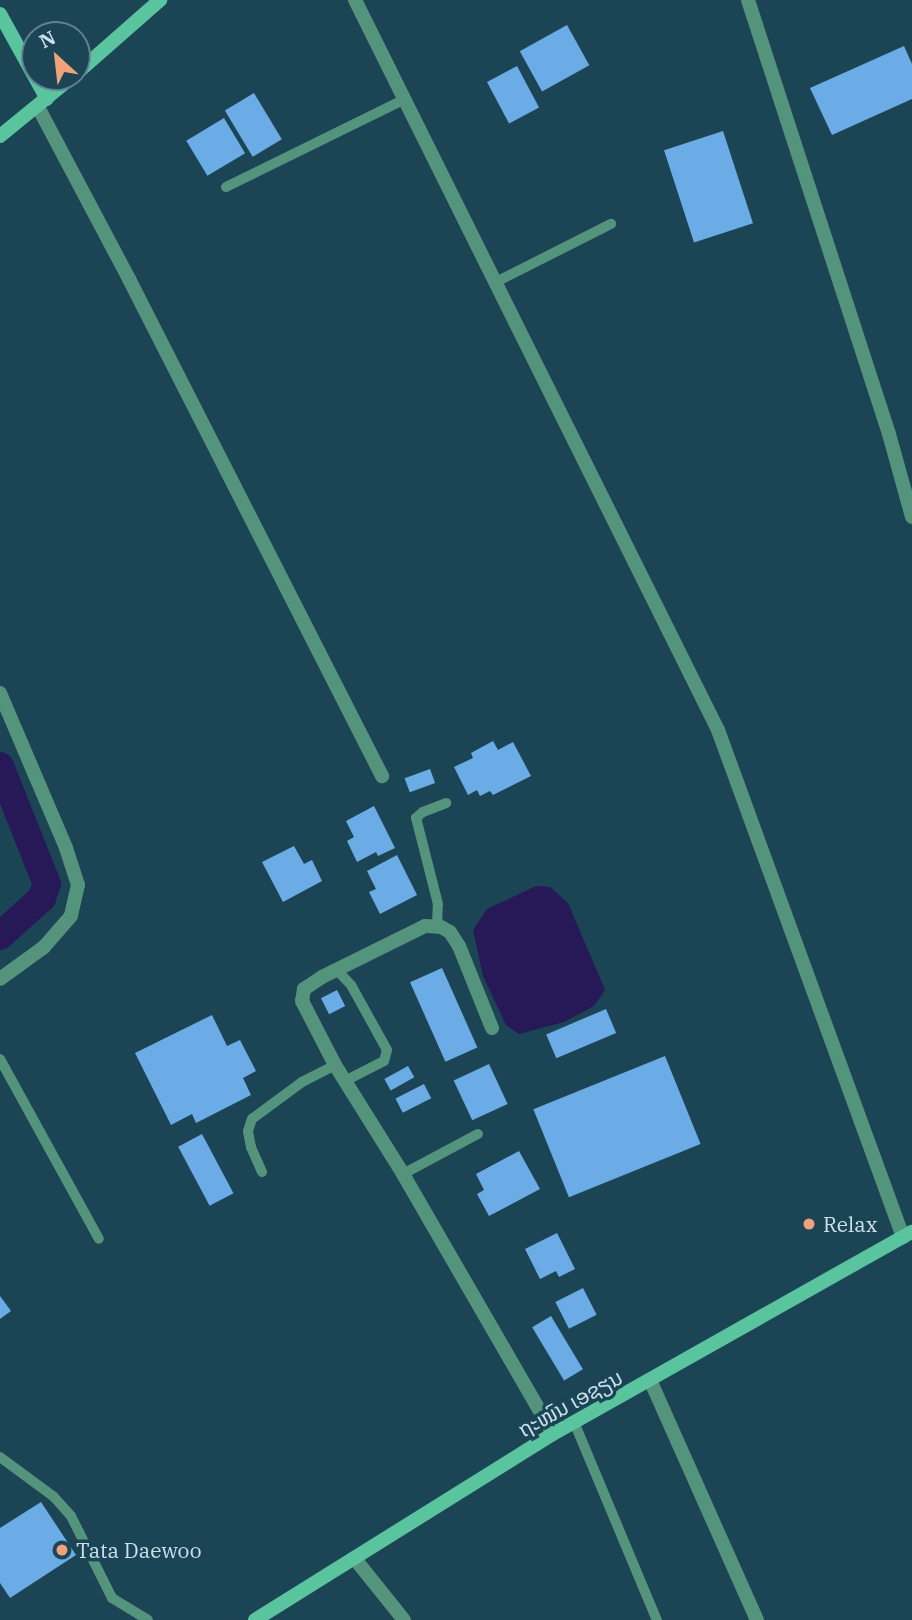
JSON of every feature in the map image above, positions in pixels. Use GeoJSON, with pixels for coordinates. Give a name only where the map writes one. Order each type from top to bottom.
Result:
{"type":"FeatureCollection","features":[{"type":"Feature","properties":{"kind":"main road"},"geometry":{"type":"LineString","coordinates":[[91,60],[160,0]]}},
{"type":"Feature","properties":{"kind":"main road"},"geometry":{"type":"LineString","coordinates":[[0,14],[42,103]]}},
{"type":"Feature","properties":{"kind":"main road"},"geometry":{"type":"LineString","coordinates":[[0,136],[56,91]]}},
{"type":"Feature","properties":{"kind":"main road","name":"ຖະໜົນ ເອຊຽນ"},"geometry":{"type":"LineString","coordinates":[[255,1620],[553,1434],[651,1382],[908,1235]]}},
{"type":"Feature","properties":{"kind":"street"},"geometry":{"type":"LineString","coordinates":[[355,0],[718,730],[908,1235]]}},
{"type":"Feature","properties":{"kind":"street"},"geometry":{"type":"LineString","coordinates":[[748,0],[885,421],[912,517]]}},
{"type":"Feature","properties":{"kind":"street"},"geometry":{"type":"LineString","coordinates":[[42,103],[382,776]]}},
{"type":"Feature","properties":{"kind":"street"},"geometry":{"type":"LineString","coordinates":[[0,693],[66,848],[78,885],[71,916],[44,947],[0,979]]}},
{"type":"Feature","properties":{"kind":"street"},"geometry":{"type":"LineString","coordinates":[[492,1028],[459,946],[450,932],[437,926],[425,926],[304,989],[302,1001],[335,1065],[402,1174],[553,1434]]}},
{"type":"Feature","properties":{"kind":"street"},"geometry":{"type":"LineString","coordinates":[[651,1382],[757,1620]]}},
{"type":"Feature","properties":{"kind":"street"},"geometry":{"type":"LineString","coordinates":[[355,1559],[404,1620]]}},
{"type":"Feature","properties":{"kind":"lane"},"geometry":{"type":"LineString","coordinates":[[226,187],[405,99]]}},
{"type":"Feature","properties":{"kind":"lane"},"geometry":{"type":"LineString","coordinates":[[496,282],[611,224]]}},
{"type":"Feature","properties":{"kind":"lane"},"geometry":{"type":"LineString","coordinates":[[437,926],[438,904],[416,818],[423,812],[446,803]]}},
{"type":"Feature","properties":{"kind":"lane"},"geometry":{"type":"LineString","coordinates":[[337,970],[351,985],[387,1050],[384,1061],[345,1081]]}},
{"type":"Feature","properties":{"kind":"lane"},"geometry":{"type":"LineString","coordinates":[[0,1059],[99,1239]]}},
{"type":"Feature","properties":{"kind":"lane"},"geometry":{"type":"LineString","coordinates":[[262,1172],[251,1147],[248,1131],[252,1119],[302,1082],[335,1065]]}},
{"type":"Feature","properties":{"kind":"lane"},"geometry":{"type":"LineString","coordinates":[[402,1174],[478,1134]]}},
{"type":"Feature","properties":{"kind":"lane"},"geometry":{"type":"LineString","coordinates":[[574,1422],[657,1620]]}},
{"type":"Feature","properties":{"kind":"lane"},"geometry":{"type":"LineString","coordinates":[[0,1457],[62,1506],[71,1516],[112,1598],[148,1620]]}},
{"type":"Feature","properties":{"kind":"shaded area"},"geometry":{"type":"Polygon","coordinates":[[[536,886],[550,887],[568,903],[605,990],[594,1006],[564,1022],[519,1034],[506,1025],[483,976],[473,930],[487,909],[536,886]]]}},
{"type":"Feature","properties":{"kind":"building"},"geometry":{"type":"Polygon","coordinates":[[[567,25],[589,65],[542,91],[520,51],[567,25]]]}},
{"type":"Feature","properties":{"kind":"building"},"geometry":{"type":"Polygon","coordinates":[[[904,46],[912,64],[912,99],[832,135],[810,88],[904,46]]]}},
{"type":"Feature","properties":{"kind":"building"},"geometry":{"type":"Polygon","coordinates":[[[517,66],[539,107],[509,123],[487,82],[517,66]]]}},
{"type":"Feature","properties":{"kind":"building"},"geometry":{"type":"Polygon","coordinates":[[[254,93],[282,139],[253,157],[225,111],[254,93]]]}},
{"type":"Feature","properties":{"kind":"building"},"geometry":{"type":"Polygon","coordinates":[[[224,118],[245,153],[207,176],[186,141],[224,118]]]}},
{"type":"Feature","properties":{"kind":"building"},"geometry":{"type":"Polygon","coordinates":[[[723,131],[753,223],[694,242],[664,150],[723,131]]]}},
{"type":"Feature","properties":{"kind":"building"},"geometry":{"type":"Polygon","coordinates":[[[493,741],[498,750],[513,742],[531,776],[493,795],[490,791],[480,796],[477,790],[468,795],[454,767],[473,758],[471,753],[493,741]]]}},
{"type":"Feature","properties":{"kind":"building"},"geometry":{"type":"Polygon","coordinates":[[[430,769],[435,783],[410,792],[405,778],[430,769]]]}},
{"type":"Feature","properties":{"kind":"building"},"geometry":{"type":"Polygon","coordinates":[[[374,806],[395,848],[378,856],[376,852],[357,862],[347,841],[354,837],[346,821],[374,806]]]}},
{"type":"Feature","properties":{"kind":"building"},"geometry":{"type":"Polygon","coordinates":[[[294,846],[304,864],[312,860],[322,881],[283,902],[262,862],[294,846]]]}},
{"type":"Feature","properties":{"kind":"building"},"geometry":{"type":"Polygon","coordinates":[[[397,855],[417,895],[380,914],[369,892],[376,889],[367,871],[397,855]]]}},
{"type":"Feature","properties":{"kind":"building"},"geometry":{"type":"Polygon","coordinates":[[[442,968],[477,1047],[445,1062],[410,982],[442,968]]]}},
{"type":"Feature","properties":{"kind":"building"},"geometry":{"type":"Polygon","coordinates":[[[337,990],[345,1006],[329,1014],[321,998],[337,990]]]}},
{"type":"Feature","properties":{"kind":"building"},"geometry":{"type":"Polygon","coordinates":[[[606,1009],[616,1033],[556,1058],[546,1034],[606,1009]]]}},
{"type":"Feature","properties":{"kind":"building"},"geometry":{"type":"Polygon","coordinates":[[[212,1015],[227,1046],[240,1040],[256,1071],[243,1078],[251,1095],[196,1123],[192,1114],[171,1125],[135,1053],[212,1015]]]}},
{"type":"Feature","properties":{"kind":"building"},"geometry":{"type":"Polygon","coordinates":[[[665,1056],[701,1144],[569,1197],[533,1109],[665,1056]]]}},
{"type":"Feature","properties":{"kind":"building"},"geometry":{"type":"Polygon","coordinates":[[[489,1064],[508,1104],[472,1120],[454,1080],[489,1064]]]}},
{"type":"Feature","properties":{"kind":"building"},"geometry":{"type":"Polygon","coordinates":[[[408,1066],[414,1077],[391,1090],[384,1079],[408,1066]]]}},
{"type":"Feature","properties":{"kind":"building"},"geometry":{"type":"Polygon","coordinates":[[[424,1084],[431,1098],[403,1113],[395,1099],[424,1084]]]}},
{"type":"Feature","properties":{"kind":"building"},"geometry":{"type":"Polygon","coordinates":[[[202,1134],[233,1193],[210,1206],[178,1147],[202,1134]]]}},
{"type":"Feature","properties":{"kind":"building"},"geometry":{"type":"Polygon","coordinates":[[[519,1151],[540,1189],[489,1216],[477,1194],[484,1190],[476,1174],[519,1151]]]}},
{"type":"Feature","properties":{"kind":"building"},"geometry":{"type":"Polygon","coordinates":[[[557,1233],[575,1269],[559,1277],[556,1271],[540,1279],[525,1249],[557,1233]]]}},
{"type":"Feature","properties":{"kind":"building"},"geometry":{"type":"Polygon","coordinates":[[[583,1288],[597,1315],[569,1329],[555,1302],[583,1288]]]}},
{"type":"Feature","properties":{"kind":"building"},"geometry":{"type":"Polygon","coordinates":[[[0,1296],[11,1311],[0,1319],[0,1296]]]}},
{"type":"Feature","properties":{"kind":"building"},"geometry":{"type":"Polygon","coordinates":[[[551,1316],[583,1369],[564,1380],[532,1327],[551,1316]]]}},
{"type":"Feature","properties":{"kind":"building"},"geometry":{"type":"Polygon","coordinates":[[[41,1502],[76,1555],[10,1598],[0,1583],[0,1528],[41,1502]]]}},
{"type":"Feature","properties":{"kind":"waterway"},"geometry":{"type":"LineString","coordinates":[[0,766],[47,884],[42,898],[0,936]]}},
{"type":"Feature","properties":{"kind":"place","name":"Relax"},"geometry":{"type":"Point","coordinates":[809,1224]}},
{"type":"Feature","properties":{"kind":"place","name":"Tata Daewoo"},"geometry":{"type":"Point","coordinates":[62,1550]}}]}
